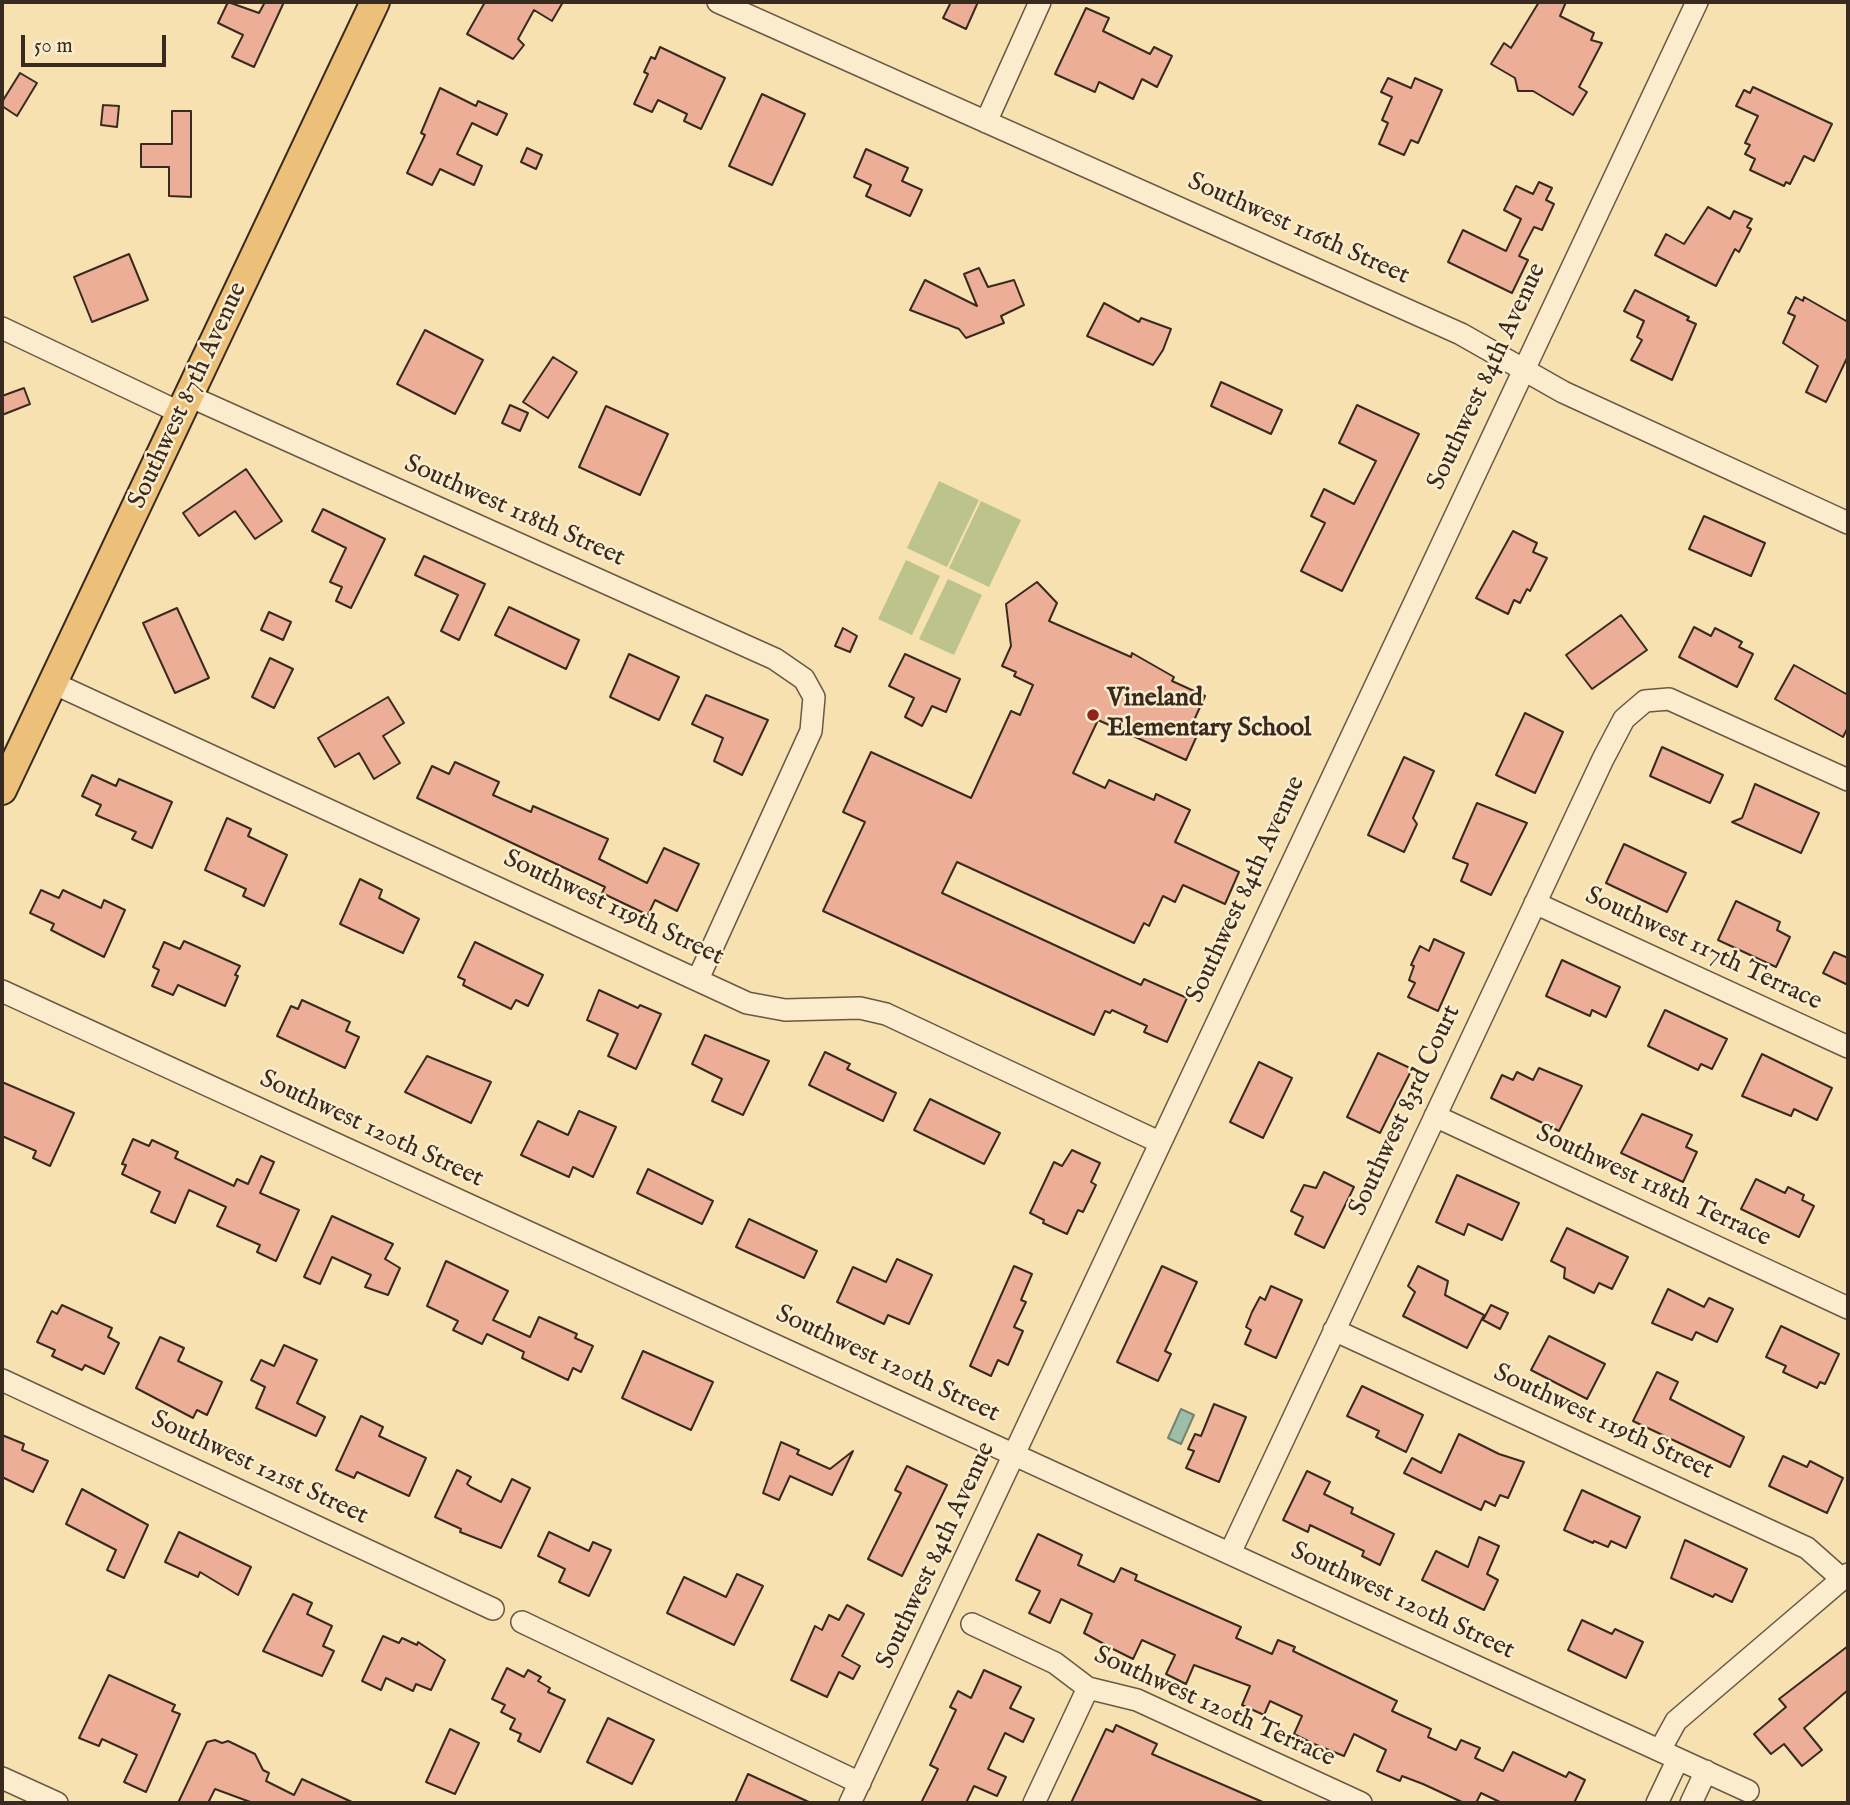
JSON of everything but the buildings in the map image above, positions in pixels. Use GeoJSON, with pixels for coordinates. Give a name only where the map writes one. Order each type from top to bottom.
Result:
{"type":"FeatureCollection","features":[{"type":"Feature","properties":{"kind":"main road","name":"Southwest 87th Avenue"},"geometry":{"type":"LineString","coordinates":[[2,790],[374,2]]}},
{"type":"Feature","properties":{"kind":"street","name":"Southwest 116th Street"},"geometry":{"type":"LineString","coordinates":[[718,2],[1449,328],[1563,392],[1848,523]]}},
{"type":"Feature","properties":{"kind":"street"},"geometry":{"type":"LineString","coordinates":[[986,122],[1040,2]]}},
{"type":"Feature","properties":{"kind":"street","name":"Southwest 84th Avenue"},"geometry":{"type":"LineString","coordinates":[[850,1803],[1016,1455],[1159,1142],[1522,368],[1697,2]]}},
{"type":"Feature","properties":{"kind":"street","name":"Southwest 118th Street"},"geometry":{"type":"LineString","coordinates":[[2,328],[185,404],[775,659],[797,672],[810,687],[815,707],[807,741],[698,979]]}},
{"type":"Feature","properties":{"kind":"street","name":"Southwest 119th Street"},"geometry":{"type":"LineString","coordinates":[[52,683],[765,1008],[860,1008],[886,1014],[1159,1142]]}},
{"type":"Feature","properties":{"kind":"street","name":"Southwest 83rd Court"},"geometry":{"type":"LineString","coordinates":[[1230,1553],[1535,903],[1617,732],[1633,709],[1645,701],[1659,698],[1680,702],[1848,780]]}},
{"type":"Feature","properties":{"kind":"street","name":"Southwest 117th Terrace"},"geometry":{"type":"LineString","coordinates":[[1535,903],[1848,1047]]}},
{"type":"Feature","properties":{"kind":"street","name":"Southwest 120th Street"},"geometry":{"type":"LineString","coordinates":[[2,991],[1748,1791]]}},
{"type":"Feature","properties":{"kind":"street","name":"Southwest 118th Terrace"},"geometry":{"type":"LineString","coordinates":[[1435,1116],[1848,1308]]}},
{"type":"Feature","properties":{"kind":"street","name":"Southwest 119th Street"},"geometry":{"type":"LineString","coordinates":[[1334,1329],[1807,1548],[1845,1576]]}},
{"type":"Feature","properties":{"kind":"street","name":"Southwest 121st Street"},"geometry":{"type":"LineString","coordinates":[[2,1380],[494,1609]]}},
{"type":"Feature","properties":{"kind":"street"},"geometry":{"type":"LineString","coordinates":[[1657,1803],[1676,1721],[1845,1576]]}},
{"type":"Feature","properties":{"kind":"street"},"geometry":{"type":"LineString","coordinates":[[522,1622],[860,1783]]}},
{"type":"Feature","properties":{"kind":"street","name":"Southwest 120th Terrace"},"geometry":{"type":"LineString","coordinates":[[972,1624],[1055,1663],[1088,1688],[1137,1700],[1361,1803]]}},
{"type":"Feature","properties":{"kind":"street"},"geometry":{"type":"LineString","coordinates":[[1034,1803],[1088,1688]]}},
{"type":"Feature","properties":{"kind":"street"},"geometry":{"type":"LineString","coordinates":[[1691,1803],[1706,1772]]}},
{"type":"Feature","properties":{"kind":"street"},"geometry":{"type":"LineString","coordinates":[[2,1778],[57,1803]]}},
{"type":"Feature","properties":{"kind":"green space"},"geometry":{"type":"Polygon","coordinates":[[[939,481],[979,500],[947,567],[907,548],[939,481]]]}},
{"type":"Feature","properties":{"kind":"green space"},"geometry":{"type":"Polygon","coordinates":[[[981,501],[1021,520],[989,587],[949,568],[981,501]]]}},
{"type":"Feature","properties":{"kind":"green space"},"geometry":{"type":"Polygon","coordinates":[[[906,560],[940,576],[912,635],[878,619],[906,560]]]}},
{"type":"Feature","properties":{"kind":"green space"},"geometry":{"type":"Polygon","coordinates":[[[948,579],[982,595],[954,655],[919,639],[948,579]]]}},
{"type":"Feature","properties":{"kind":"shaded area"},"geometry":{"type":"Polygon","coordinates":[[[1181,1409],[1194,1415],[1181,1444],[1168,1438],[1181,1409]]]}},
{"type":"Feature","properties":{"kind":"place","name":"Vineland Elementary School"},"geometry":{"type":"Point","coordinates":[1093,715]}}]}
